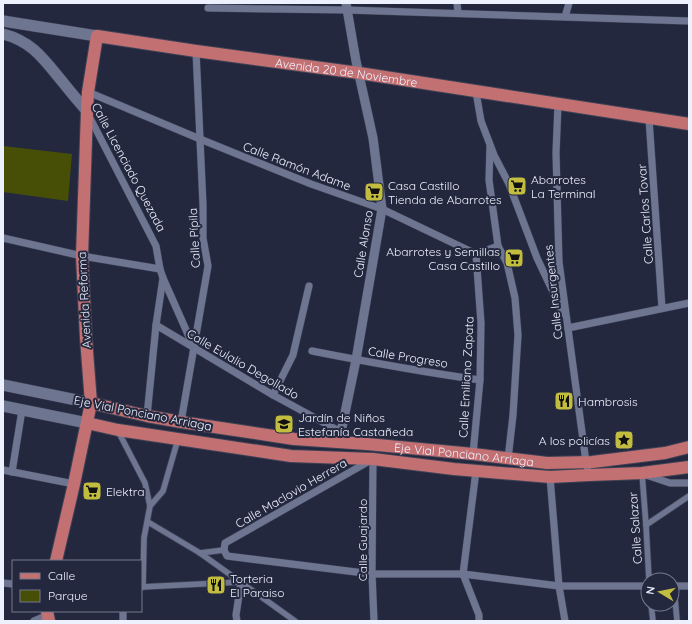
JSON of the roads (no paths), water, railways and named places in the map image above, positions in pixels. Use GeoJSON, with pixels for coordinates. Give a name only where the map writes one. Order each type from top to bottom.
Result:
{"type":"FeatureCollection","features":[{"type":"Feature","properties":{"kind":"main road","name":"Avenida 20 de Noviembre"},"geometry":{"type":"LineString","coordinates":[[3,21],[196,52],[359,73],[558,105],[689,124]]}},
{"type":"Feature","properties":{"kind":"main road","name":"Calle Licenciado Quezada"},"geometry":{"type":"LineString","coordinates":[[3,34],[12,36],[24,42],[40,55],[87,111]]}},
{"type":"Feature","properties":{"kind":"main road","name":"Avenida Reforma"},"geometry":{"type":"LineString","coordinates":[[56,560],[91,403],[82,256],[88,92],[97,36]]}},
{"type":"Feature","properties":{"kind":"main road","name":"Eje Vial Ponciano Arriaga"},"geometry":{"type":"LineString","coordinates":[[3,385],[147,416],[294,439],[342,437],[547,463],[586,462],[665,453],[689,447]]}},
{"type":"Feature","properties":{"kind":"main road","name":"Eje Vial Ponciano Arriaga"},"geometry":{"type":"LineString","coordinates":[[3,406],[118,430],[291,456],[373,459],[476,471],[550,477],[642,474],[689,467]]}},
{"type":"Feature","properties":{"kind":"street"},"geometry":{"type":"LineString","coordinates":[[457,3],[458,13]]}},
{"type":"Feature","properties":{"kind":"street"},"geometry":{"type":"LineString","coordinates":[[565,17],[569,3]]}},
{"type":"Feature","properties":{"kind":"street"},"geometry":{"type":"LineString","coordinates":[[208,8],[346,6],[458,13],[689,21]]}},
{"type":"Feature","properties":{"kind":"street","name":"Calle Alonso"},"geometry":{"type":"LineString","coordinates":[[342,437],[382,209],[373,138],[346,6]]}},
{"type":"Feature","properties":{"kind":"street","name":"Calle Pípila"},"geometry":{"type":"LineString","coordinates":[[182,422],[208,266],[203,238],[203,205],[196,52]]}},
{"type":"Feature","properties":{"kind":"street","name":"Calle Ramón Adame"},"geometry":{"type":"LineString","coordinates":[[88,92],[311,184],[382,209],[476,254]]}},
{"type":"Feature","properties":{"kind":"street"},"geometry":{"type":"LineString","coordinates":[[476,92],[481,121],[490,146],[509,184],[537,258],[567,325],[689,303]]}},
{"type":"Feature","properties":{"kind":"street","name":"Calle Insurgentes"},"geometry":{"type":"LineString","coordinates":[[558,105],[556,153],[559,262],[589,475]]}},
{"type":"Feature","properties":{"kind":"street","name":"Calle Licenciado Quezada"},"geometry":{"type":"LineString","coordinates":[[87,111],[156,246],[163,278],[194,348]]}},
{"type":"Feature","properties":{"kind":"street","name":"Calle Carlos Tovar"},"geometry":{"type":"LineString","coordinates":[[649,119],[662,308]]}},
{"type":"Feature","properties":{"kind":"street"},"geometry":{"type":"LineString","coordinates":[[490,146],[489,180],[498,246],[507,263],[515,298],[518,335],[513,416],[508,458]]}},
{"type":"Feature","properties":{"kind":"street"},"geometry":{"type":"LineString","coordinates":[[3,238],[82,256],[160,269]]}},
{"type":"Feature","properties":{"kind":"street"},"geometry":{"type":"LineString","coordinates":[[476,254],[498,246]]}},
{"type":"Feature","properties":{"kind":"street","name":"Calle Emiliano Zapata"},"geometry":{"type":"LineString","coordinates":[[473,454],[480,380],[481,323],[476,254]]}},
{"type":"Feature","properties":{"kind":"street","name":"Calle Licenciado Quezada"},"geometry":{"type":"LineString","coordinates":[[147,416],[156,325],[163,278]]}},
{"type":"Feature","properties":{"kind":"street"},"geometry":{"type":"LineString","coordinates":[[273,395],[293,355],[308,286]]}},
{"type":"Feature","properties":{"kind":"street","name":"Calle Eulalio Degollado"},"geometry":{"type":"LineString","coordinates":[[156,325],[342,437]]}},
{"type":"Feature","properties":{"kind":"street","name":"Calle Progreso"},"geometry":{"type":"LineString","coordinates":[[312,351],[429,373],[480,380]]}},
{"type":"Feature","properties":{"kind":"street"},"geometry":{"type":"LineString","coordinates":[[12,472],[22,410]]}},
{"type":"Feature","properties":{"kind":"street"},"geometry":{"type":"LineString","coordinates":[[118,430],[145,483],[150,506],[144,538],[142,587],[241,582]]}},
{"type":"Feature","properties":{"kind":"street"},"geometry":{"type":"LineString","coordinates":[[150,506],[163,490],[178,439]]}},
{"type":"Feature","properties":{"kind":"street","name":"Calle Maclovio Herrera"},"geometry":{"type":"LineString","coordinates":[[224,550],[225,543],[373,459]]}},
{"type":"Feature","properties":{"kind":"street","name":"Calle Guajardo"},"geometry":{"type":"LineString","coordinates":[[373,459],[372,574],[374,621]]}},
{"type":"Feature","properties":{"kind":"street"},"geometry":{"type":"LineString","coordinates":[[3,470],[74,484]]}},
{"type":"Feature","properties":{"kind":"street"},"geometry":{"type":"LineString","coordinates":[[476,471],[463,574],[479,615],[479,621]]}},
{"type":"Feature","properties":{"kind":"street"},"geometry":{"type":"LineString","coordinates":[[642,474],[670,483],[689,483]]}},
{"type":"Feature","properties":{"kind":"street","name":"Calle Salazar"},"geometry":{"type":"LineString","coordinates":[[642,474],[649,572]]}},
{"type":"Feature","properties":{"kind":"street"},"geometry":{"type":"LineString","coordinates":[[550,477],[559,586],[565,621]]}},
{"type":"Feature","properties":{"kind":"street"},"geometry":{"type":"LineString","coordinates":[[646,525],[689,496]]}},
{"type":"Feature","properties":{"kind":"street"},"geometry":{"type":"LineString","coordinates":[[148,522],[200,553],[295,621]]}},
{"type":"Feature","properties":{"kind":"street"},"geometry":{"type":"LineString","coordinates":[[200,553],[224,550],[227,556],[372,574],[463,574],[559,586],[640,586]]}},
{"type":"Feature","properties":{"kind":"street"},"geometry":{"type":"LineString","coordinates":[[236,621],[241,582]]}},
{"type":"Feature","properties":{"kind":"street"},"geometry":{"type":"LineString","coordinates":[[34,621],[48,616]]}},
{"type":"Feature","properties":{"kind":"place","name":"Abarrotes La Terminal"},"geometry":{"type":"Point","coordinates":[517,186]}},
{"type":"Feature","properties":{"kind":"place","name":"Casa Castillo Tienda de Abarrotes"},"geometry":{"type":"Point","coordinates":[374,192]}},
{"type":"Feature","properties":{"kind":"place","name":"Abarrotes y Semillas Casa Castillo"},"geometry":{"type":"Point","coordinates":[514,258]}},
{"type":"Feature","properties":{"kind":"place","name":"Hambrosis"},"geometry":{"type":"Point","coordinates":[564,401]}},
{"type":"Feature","properties":{"kind":"place","name":"Jardín de Niños Estefanía Castañeda"},"geometry":{"type":"Point","coordinates":[284,424]}},
{"type":"Feature","properties":{"kind":"place","name":"A los policías"},"geometry":{"type":"Point","coordinates":[624,440]}},
{"type":"Feature","properties":{"kind":"place","name":"Elektra"},"geometry":{"type":"Point","coordinates":[92,491]}},
{"type":"Feature","properties":{"kind":"place","name":"Torteria El Paraiso"},"geometry":{"type":"Point","coordinates":[216,585]}}]}
